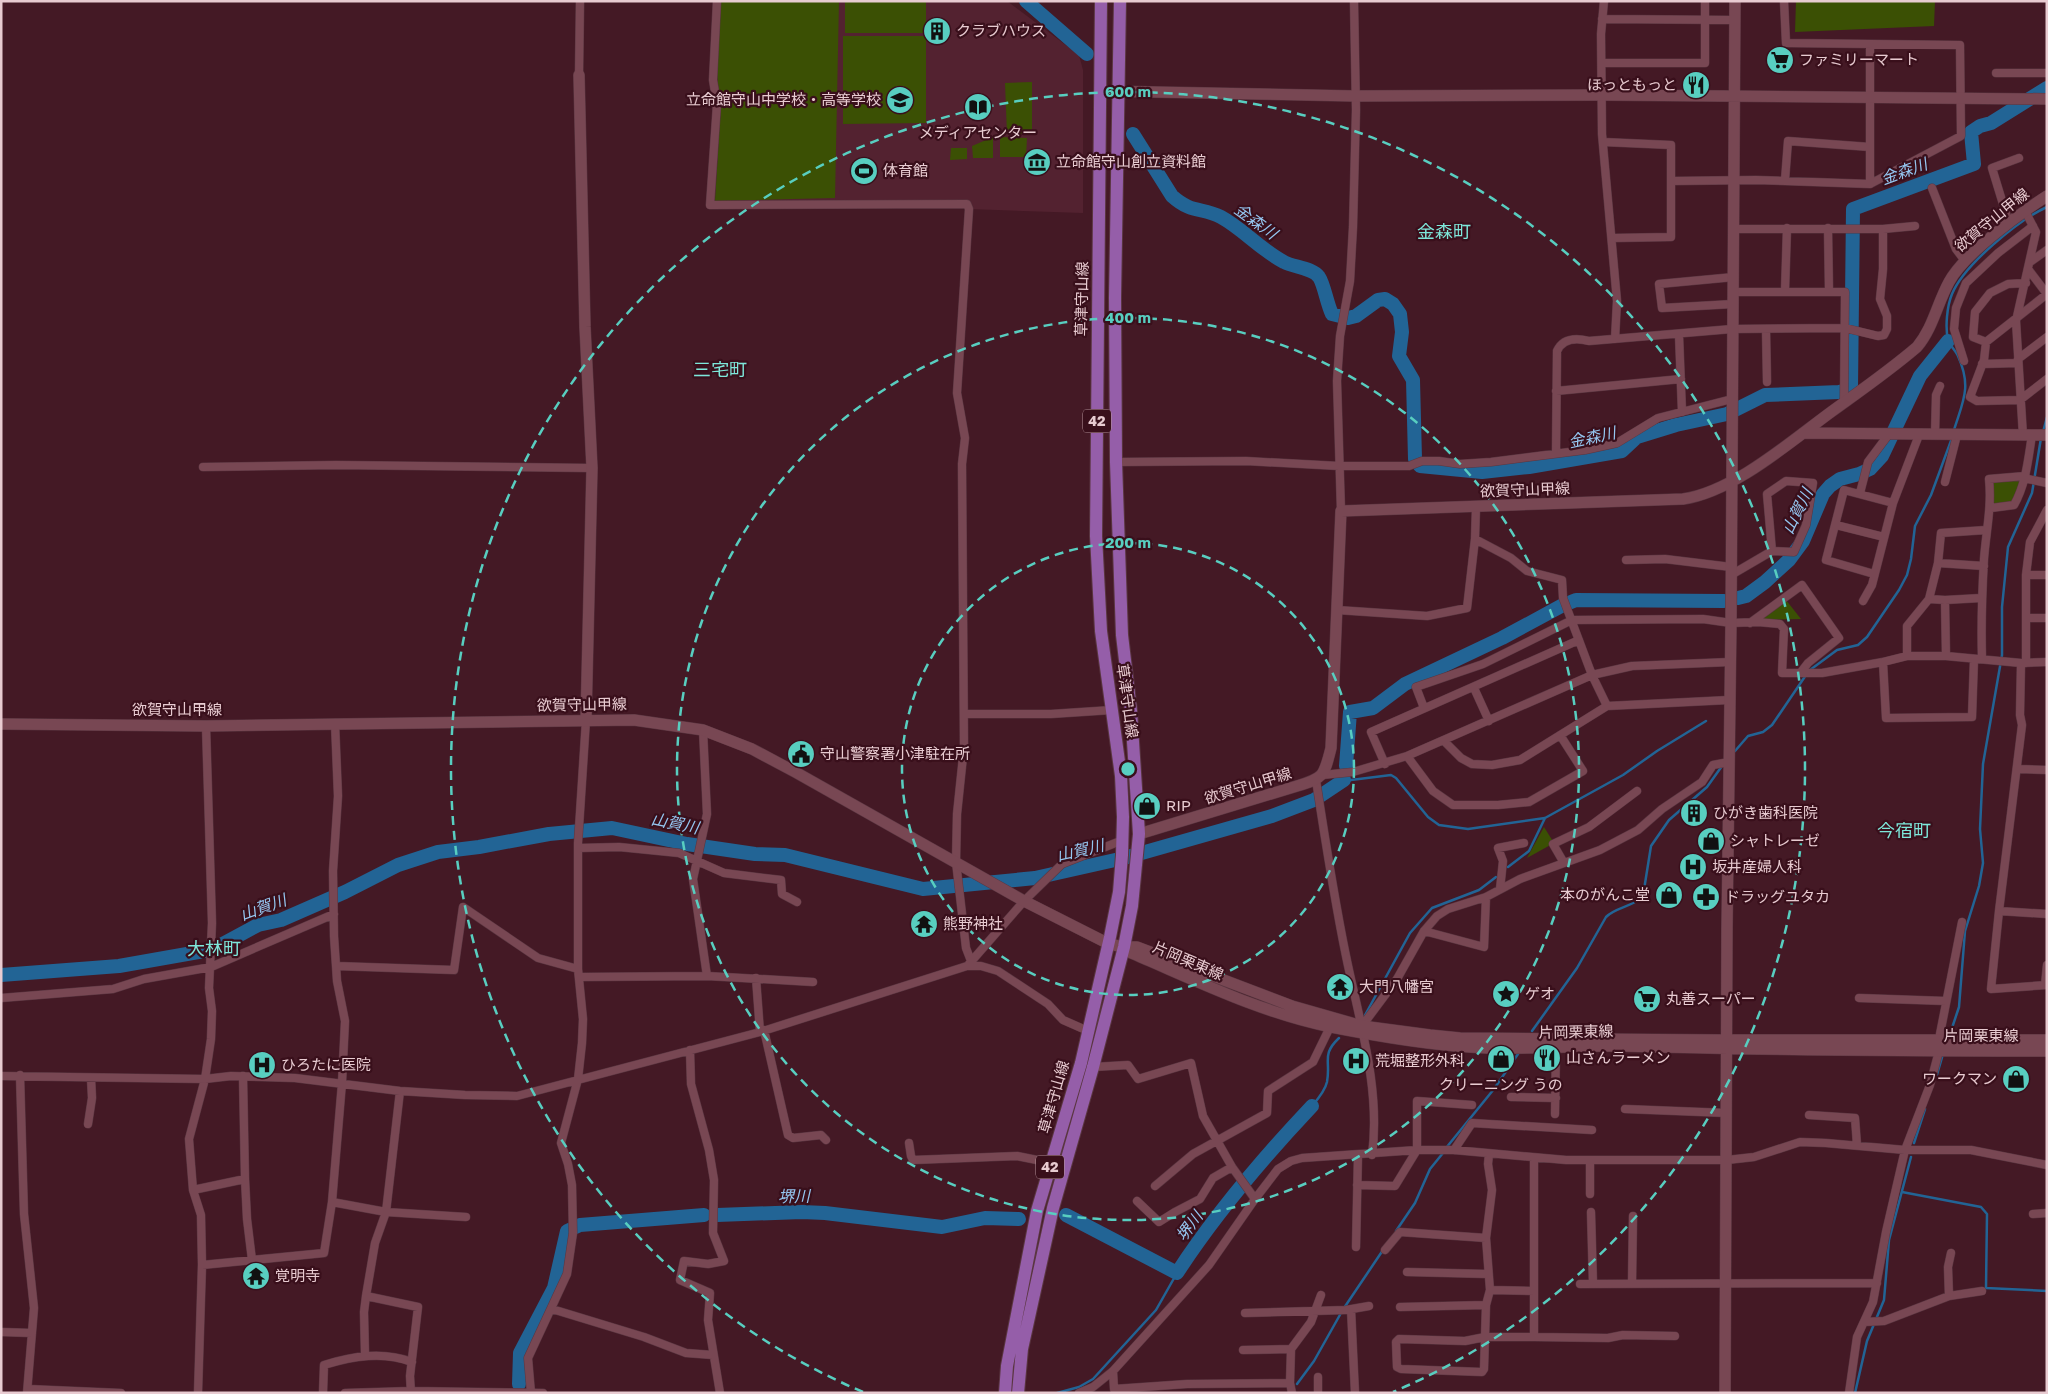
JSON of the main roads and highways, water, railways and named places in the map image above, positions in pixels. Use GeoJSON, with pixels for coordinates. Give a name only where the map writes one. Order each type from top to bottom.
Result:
{"type":"FeatureCollection","features":[{"type":"Feature","properties":{"kind":"main road","name":"草津守山線"},"geometry":{"type":"LineString","coordinates":[[1005,1393],[1007,1366],[1038,1211],[1081,1063],[1109,944],[1119,892],[1123,840],[1121,785],[1101,631],[1096,536],[1101,1]]}},
{"type":"Feature","properties":{"kind":"main road","name":"草津守山線"},"geometry":{"type":"LineString","coordinates":[[1018,1393],[1022,1349],[1054,1208],[1094,1067],[1124,947],[1132,906],[1139,834],[1131,711],[1122,635],[1116,462],[1115,298],[1120,1]]}},
{"type":"Feature","properties":{"kind":"main road"},"geometry":{"type":"LineString","coordinates":[[1725,1393],[1726,1044],[1735,1]]}},
{"type":"Feature","properties":{"kind":"main road"},"geometry":{"type":"LineString","coordinates":[[579,75],[585,327],[592,468],[586,720]]}},
{"type":"Feature","properties":{"kind":"main road"},"geometry":{"type":"LineString","coordinates":[[1100,91],[1355,96],[1602,95],[2047,99]]}},
{"type":"Feature","properties":{"kind":"main road","name":"欲賀守山甲線"},"geometry":{"type":"LineString","coordinates":[[1139,834],[1319,778],[1330,748],[1341,511],[1683,498],[1699,496],[1731,483],[1803,433],[1906,356],[1923,340],[1950,281],[1965,261],[2025,211],[2047,196]]}},
{"type":"Feature","properties":{"kind":"main road"},"geometry":{"type":"LineString","coordinates":[[1803,433],[2047,435]]}},
{"type":"Feature","properties":{"kind":"main road","name":"欲賀守山甲線"},"geometry":{"type":"LineString","coordinates":[[1,724],[206,726],[634,720],[703,730],[752,750],[790,769],[1024,901],[1109,944]]}},
{"type":"Feature","properties":{"kind":"main road","name":"片岡栗東線"},"geometry":{"type":"LineString","coordinates":[[1109,944],[1137,947],[1292,1006],[1362,1029],[1407,1041],[1472,1048],[1726,1044],[1946,1044],[2047,1040]]}},
{"type":"Feature","properties":{"kind":"main road","name":"片岡栗東線"},"geometry":{"type":"LineString","coordinates":[[1124,947],[1129,952],[1239,999],[1330,1027],[1460,1038],[1726,1044]]}},
{"type":"Feature","properties":{"kind":"main road","name":"片岡栗東線"},"geometry":{"type":"LineString","coordinates":[[1946,1044],[2047,1051]]}},
{"type":"Feature","properties":{"kind":"waterway","name":"金森川"},"geometry":{"type":"LineString","coordinates":[[1026,1],[1087,54]]}},
{"type":"Feature","properties":{"kind":"waterway","name":"金森川"},"geometry":{"type":"LineString","coordinates":[[1133,134],[1172,196],[1191,208],[1221,217],[1276,257],[1288,264],[1316,274],[1322,284],[1332,314],[1348,318],[1356,316],[1378,300],[1385,299],[1393,304],[1400,314],[1402,332],[1399,356],[1413,380],[1415,459],[1420,466],[1482,472],[1529,467],[1622,451],[1637,437],[1676,425],[1727,414],[1765,395],[1839,392],[1851,389],[1853,209],[1974,164],[1971,132],[1980,126],[1991,123],[2047,88]]}},
{"type":"Feature","properties":{"kind":"waterway"},"geometry":{"type":"LineString","coordinates":[[1954,430],[1965,394],[1965,377],[1957,354],[1947,335],[1948,310],[1952,294],[1958,282],[1993,244],[2035,213],[2047,207]]}},
{"type":"Feature","properties":{"kind":"waterway","name":"山賀川"},"geometry":{"type":"LineString","coordinates":[[1738,598],[1746,596],[1765,582],[1789,560],[1803,541],[1823,494],[1830,486],[1840,479],[1870,469],[1882,456],[1920,376],[1948,341]]}},
{"type":"Feature","properties":{"kind":"waterway"},"geometry":{"type":"LineString","coordinates":[[2043,432],[2047,417]]}},
{"type":"Feature","properties":{"kind":"waterway"},"geometry":{"type":"LineString","coordinates":[[1810,670],[1837,650],[1858,645],[1867,637],[1899,590],[1907,575],[1915,526],[1931,495],[1952,438]]}},
{"type":"Feature","properties":{"kind":"waterway"},"geometry":{"type":"LineString","coordinates":[[1949,1037],[1959,1007],[1965,931],[1979,886],[1983,863],[1980,829],[1983,764],[2002,655],[2002,607],[2008,547],[2032,493],[2041,438]]}},
{"type":"Feature","properties":{"kind":"waterway","name":"山賀川"},"geometry":{"type":"LineString","coordinates":[[1571,602],[1576,600],[1724,601]]}},
{"type":"Feature","properties":{"kind":"waterway","name":"山賀川"},"geometry":{"type":"LineString","coordinates":[[1346,766],[1350,712],[1373,708],[1405,684],[1502,638],[1563,605]]}},
{"type":"Feature","properties":{"kind":"waterway"},"geometry":{"type":"LineString","coordinates":[[1735,751],[1748,736],[1763,732],[1772,725],[1806,675]]}},
{"type":"Feature","properties":{"kind":"waterway"},"geometry":{"type":"LineString","coordinates":[[1343,781],[1391,775],[1396,778],[1428,817],[1439,825],[1468,829],[1545,818],[1623,775],[1657,751],[1706,721]]}},
{"type":"Feature","properties":{"kind":"waterway"},"geometry":{"type":"LineString","coordinates":[[1532,1031],[1577,968],[1606,917],[1634,903],[1643,896],[1651,846],[1669,820],[1707,787],[1722,766]]}},
{"type":"Feature","properties":{"kind":"waterway","name":"山賀川"},"geometry":{"type":"LineString","coordinates":[[1,975],[119,966],[204,951],[221,945],[258,925],[281,920],[345,892],[398,865],[438,852],[479,847],[549,834],[612,828],[687,844],[755,854],[785,855],[923,889],[1035,878],[1124,858],[1272,816],[1314,800],[1344,780]]}},
{"type":"Feature","properties":{"kind":"waterway"},"geometry":{"type":"LineString","coordinates":[[1508,867],[1529,851],[1545,818]]}},
{"type":"Feature","properties":{"kind":"waterway"},"geometry":{"type":"LineString","coordinates":[[1364,1017],[1410,933],[1432,908],[1479,890],[1496,877]]}},
{"type":"Feature","properties":{"kind":"waterway"},"geometry":{"type":"LineString","coordinates":[[1312,1106],[1326,1085],[1328,1054],[1333,1044],[1339,1038]]}},
{"type":"Feature","properties":{"kind":"waterway"},"geometry":{"type":"LineString","coordinates":[[1446,1148],[1494,1089],[1518,1054]]}},
{"type":"Feature","properties":{"kind":"waterway"},"geometry":{"type":"LineString","coordinates":[[1936,1078],[1943,1054]]}},
{"type":"Feature","properties":{"kind":"waterway","name":"堺川"},"geometry":{"type":"LineString","coordinates":[[1066,1215],[1177,1273],[1241,1186],[1312,1106]]}},
{"type":"Feature","properties":{"kind":"waterway"},"geometry":{"type":"LineString","coordinates":[[1914,1143],[1925,1109]]}},
{"type":"Feature","properties":{"kind":"waterway"},"geometry":{"type":"LineString","coordinates":[[1396,1231],[1415,1203],[1430,1169],[1443,1153]]}},
{"type":"Feature","properties":{"kind":"waterway"},"geometry":{"type":"LineString","coordinates":[[1855,1393],[1867,1341],[1884,1300],[1889,1240],[1911,1157]]}},
{"type":"Feature","properties":{"kind":"waterway"},"geometry":{"type":"LineString","coordinates":[[1902,1192],[1981,1207],[1987,1214],[1986,1288],[2047,1291]]}},
{"type":"Feature","properties":{"kind":"waterway","name":"堺川"},"geometry":{"type":"LineString","coordinates":[[717,1215],[825,1213],[942,1227],[985,1218],[1019,1219]]}},
{"type":"Feature","properties":{"kind":"waterway","name":"堺川"},"geometry":{"type":"LineString","coordinates":[[519,1384],[520,1353],[554,1288],[567,1231],[580,1225],[704,1215]]}},
{"type":"Feature","properties":{"kind":"waterway"},"geometry":{"type":"LineString","coordinates":[[1344,1308],[1383,1250]]}},
{"type":"Feature","properties":{"kind":"waterway"},"geometry":{"type":"LineString","coordinates":[[1057,1393],[1079,1387],[1093,1379],[1156,1310],[1177,1273]]}},
{"type":"Feature","properties":{"kind":"waterway"},"geometry":{"type":"LineString","coordinates":[[1297,1384],[1314,1361],[1341,1313]]}},
{"type":"Feature","properties":{"kind":"place","name":"クラブハウス"},"geometry":{"type":"Point","coordinates":[937,31]}},
{"type":"Feature","properties":{"kind":"place","name":"ファミリーマート"},"geometry":{"type":"Point","coordinates":[1780,60]}},
{"type":"Feature","properties":{"kind":"place","name":"ほっともっと"},"geometry":{"type":"Point","coordinates":[1696,85]}},
{"type":"Feature","properties":{"kind":"place","name":"立命館守山中学校・高等学校"},"geometry":{"type":"Point","coordinates":[900,100]}},
{"type":"Feature","properties":{"kind":"place","name":"メディアセンター"},"geometry":{"type":"Point","coordinates":[978,107]}},
{"type":"Feature","properties":{"kind":"place","name":"立命館守山創立資料館"},"geometry":{"type":"Point","coordinates":[1037,162]}},
{"type":"Feature","properties":{"kind":"place","name":"体育館"},"geometry":{"type":"Point","coordinates":[864,171]}},
{"type":"Feature","properties":{"kind":"place","name":"守山警察署小津駐在所"},"geometry":{"type":"Point","coordinates":[801,754]}},
{"type":"Feature","properties":{"kind":"place","name":"RIP"},"geometry":{"type":"Point","coordinates":[1147,806]}},
{"type":"Feature","properties":{"kind":"place","name":"ひがき歯科医院"},"geometry":{"type":"Point","coordinates":[1694,813]}},
{"type":"Feature","properties":{"kind":"place","name":"シャトレーゼ"},"geometry":{"type":"Point","coordinates":[1711,841]}},
{"type":"Feature","properties":{"kind":"place","name":"坂井産婦人科"},"geometry":{"type":"Point","coordinates":[1693,867]}},
{"type":"Feature","properties":{"kind":"place","name":"本のがんこ堂"},"geometry":{"type":"Point","coordinates":[1669,895]}},
{"type":"Feature","properties":{"kind":"place","name":"ドラッグユタカ"},"geometry":{"type":"Point","coordinates":[1706,897]}},
{"type":"Feature","properties":{"kind":"place","name":"熊野神社"},"geometry":{"type":"Point","coordinates":[924,924]}},
{"type":"Feature","properties":{"kind":"place","name":"大門八幡宮"},"geometry":{"type":"Point","coordinates":[1340,987]}},
{"type":"Feature","properties":{"kind":"place","name":"ゲオ"},"geometry":{"type":"Point","coordinates":[1506,994]}},
{"type":"Feature","properties":{"kind":"place","name":"丸善スーパー"},"geometry":{"type":"Point","coordinates":[1647,999]}},
{"type":"Feature","properties":{"kind":"place","name":"山さんラーメン"},"geometry":{"type":"Point","coordinates":[1547,1058]}},
{"type":"Feature","properties":{"kind":"place","name":"クリーニング うの"},"geometry":{"type":"Point","coordinates":[1501,1059]}},
{"type":"Feature","properties":{"kind":"place","name":"荒堀整形外科"},"geometry":{"type":"Point","coordinates":[1356,1061]}},
{"type":"Feature","properties":{"kind":"place","name":"ひろたに医院"},"geometry":{"type":"Point","coordinates":[262,1065]}},
{"type":"Feature","properties":{"kind":"place","name":"ワークマン"},"geometry":{"type":"Point","coordinates":[2016,1079]}},
{"type":"Feature","properties":{"kind":"place","name":"覚明寺"},"geometry":{"type":"Point","coordinates":[256,1276]}},
{"type":"Feature","properties":{"kind":"district","name":"金森町"},"geometry":{"type":"Point","coordinates":[1444,232]}},
{"type":"Feature","properties":{"kind":"district","name":"三宅町"},"geometry":{"type":"Point","coordinates":[720,370]}},
{"type":"Feature","properties":{"kind":"district","name":"今宿町"},"geometry":{"type":"Point","coordinates":[1904,831]}},
{"type":"Feature","properties":{"kind":"district","name":"大林町"},"geometry":{"type":"Point","coordinates":[214,949]}}]}
